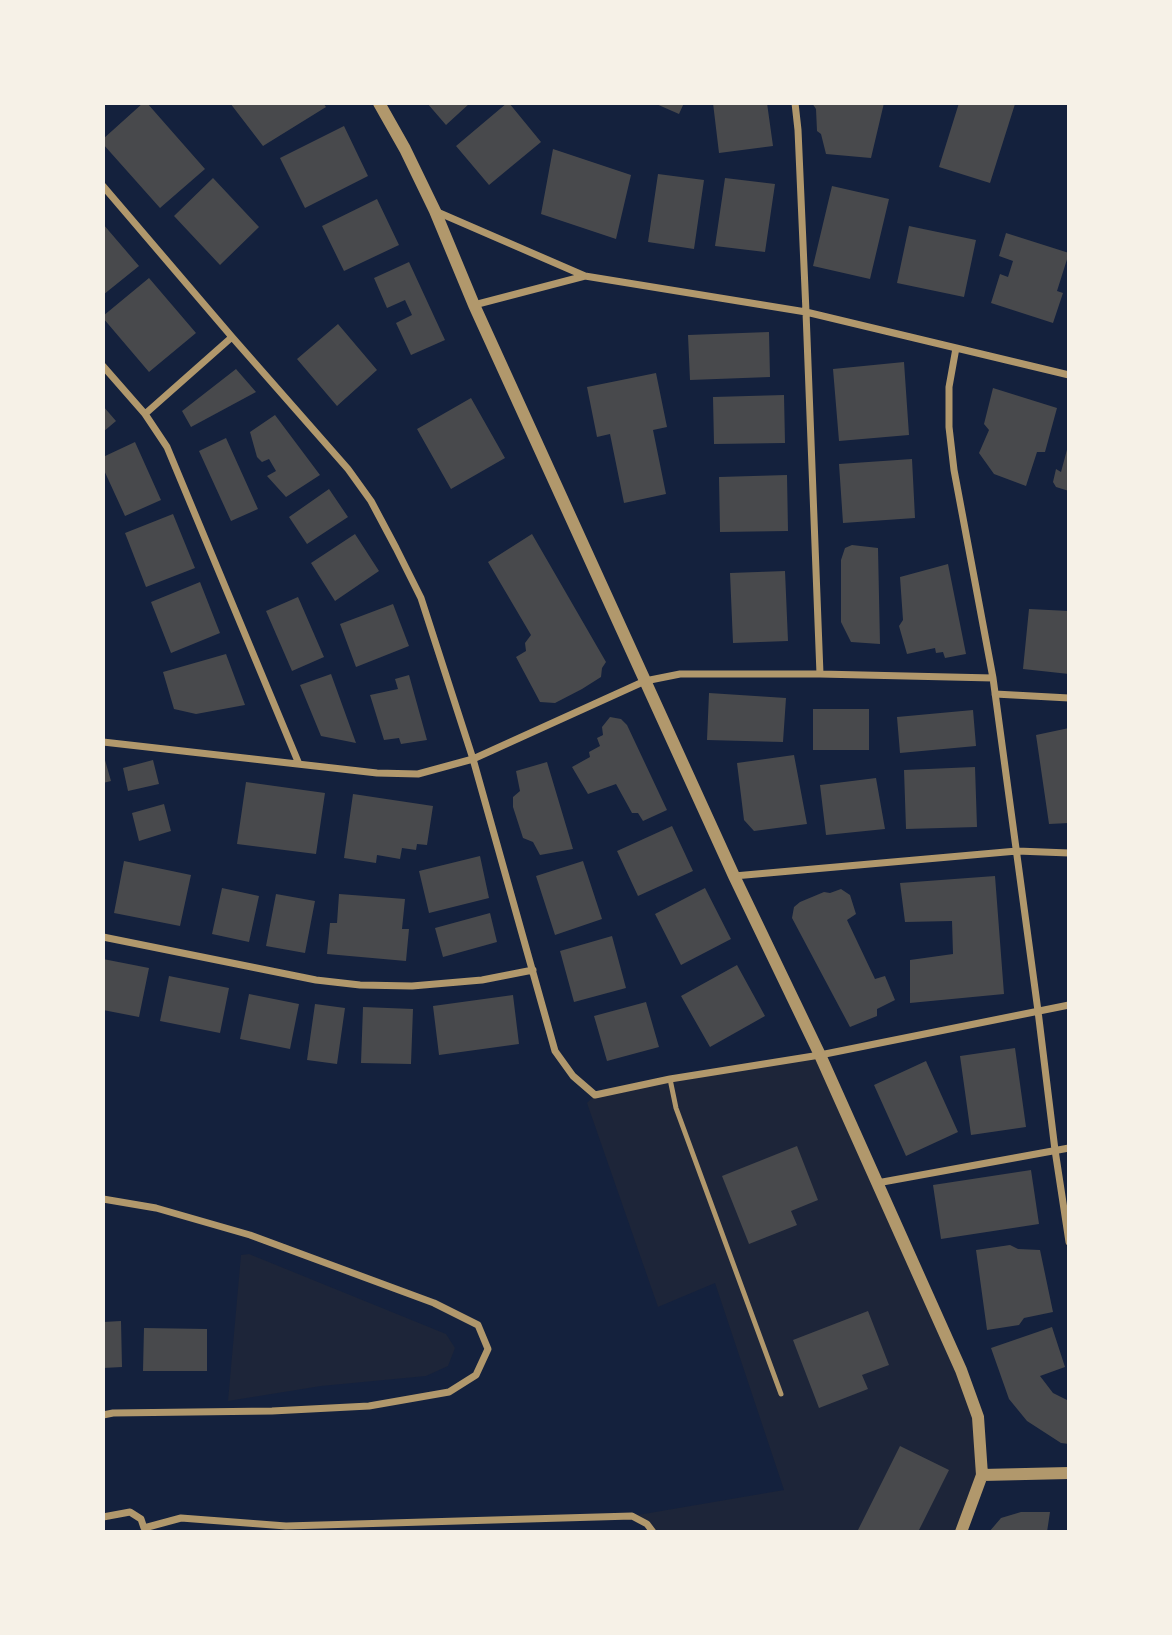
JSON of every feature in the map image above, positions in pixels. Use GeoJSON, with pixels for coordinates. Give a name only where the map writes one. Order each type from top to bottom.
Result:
{"type":"FeatureCollection","features":[{"type":"Feature","properties":{"kind":"street"},"geometry":{"type":"LineString","coordinates":[[379,103],[435,211],[474,305],[734,876],[820,1055],[955,1357],[978,1418],[982,1475],[961,1532]]}},
{"type":"Feature","properties":{"kind":"street"},"geometry":{"type":"LineString","coordinates":[[795,103],[820,674]]}},
{"type":"Feature","properties":{"kind":"street"},"geometry":{"type":"LineString","coordinates":[[103,186],[348,470],[371,501],[421,598],[473,759],[555,1051],[573,1076],[595,1095],[670,1079],[820,1055],[1069,1005]]}},
{"type":"Feature","properties":{"kind":"street"},"geometry":{"type":"LineString","coordinates":[[435,211],[585,276],[806,312],[1069,374]]}},
{"type":"Feature","properties":{"kind":"street"},"geometry":{"type":"LineString","coordinates":[[474,305],[585,276]]}},
{"type":"Feature","properties":{"kind":"street"},"geometry":{"type":"LineString","coordinates":[[145,414],[232,338]]}},
{"type":"Feature","properties":{"kind":"street"},"geometry":{"type":"LineString","coordinates":[[956,348],[948,387],[954,470],[993,678],[1069,1242]]}},
{"type":"Feature","properties":{"kind":"street"},"geometry":{"type":"LineString","coordinates":[[103,366],[145,414],[167,447],[299,764]]}},
{"type":"Feature","properties":{"kind":"street"},"geometry":{"type":"LineString","coordinates":[[103,742],[377,773],[418,774],[473,759],[645,681],[680,674],[993,678]]}},
{"type":"Feature","properties":{"kind":"street"},"geometry":{"type":"LineString","coordinates":[[995,694],[1069,698]]}},
{"type":"Feature","properties":{"kind":"street"},"geometry":{"type":"LineString","coordinates":[[734,876],[1017,851],[1069,853]]}},
{"type":"Feature","properties":{"kind":"street"},"geometry":{"type":"LineString","coordinates":[[103,937],[316,980],[360,985],[412,986],[482,980],[533,970]]}},
{"type":"Feature","properties":{"kind":"street"},"geometry":{"type":"LineString","coordinates":[[877,1183],[1069,1148]]}},
{"type":"Feature","properties":{"kind":"street"},"geometry":{"type":"LineString","coordinates":[[103,1415],[369,1406],[449,1392],[476,1375],[488,1349],[478,1325],[434,1303],[250,1235],[156,1208],[105,1199]]}},
{"type":"Feature","properties":{"kind":"street"},"geometry":{"type":"LineString","coordinates":[[982,1475],[1069,1474]]}},
{"type":"Feature","properties":{"kind":"street"},"geometry":{"type":"LineString","coordinates":[[103,1517],[130,1512],[141,1519],[144,1530],[181,1518],[287,1529],[632,1516],[647,1524],[653,1532]]}},
{"type":"Feature","properties":{"kind":"lane"},"geometry":{"type":"LineString","coordinates":[[670,1079],[676,1108],[781,1394]]}},
{"type":"Feature","properties":{"kind":"lane"},"geometry":{"type":"LineString","coordinates":[[103,1209],[105,1199]]}},
{"type":"Feature","properties":{"kind":"shaded area"},"geometry":{"type":"Polygon","coordinates":[[[820,1055],[978,1417],[982,1475],[961,1532],[653,1532],[632,1516],[784,1490],[715,1283],[658,1307],[587,1103],[595,1095],[820,1055]]]}},
{"type":"Feature","properties":{"kind":"shaded area"},"geometry":{"type":"Polygon","coordinates":[[[249,1254],[446,1334],[455,1348],[448,1366],[426,1376],[321,1386],[228,1401],[241,1255],[249,1254]]]}},
{"type":"Feature","properties":{"kind":"building"},"geometry":{"type":"Polygon","coordinates":[[[143,103],[147,103],[205,169],[160,208],[103,144],[103,139],[143,103]]]}},
{"type":"Feature","properties":{"kind":"building"},"geometry":{"type":"Polygon","coordinates":[[[230,103],[323,103],[326,107],[263,146],[230,103]]]}},
{"type":"Feature","properties":{"kind":"building"},"geometry":{"type":"Polygon","coordinates":[[[427,103],[470,103],[446,125],[427,103]]]}},
{"type":"Feature","properties":{"kind":"building"},"geometry":{"type":"Polygon","coordinates":[[[507,103],[541,142],[489,185],[456,146],[507,103]]]}},
{"type":"Feature","properties":{"kind":"building"},"geometry":{"type":"Polygon","coordinates":[[[654,103],[684,103],[679,114],[654,103]]]}},
{"type":"Feature","properties":{"kind":"building"},"geometry":{"type":"Polygon","coordinates":[[[713,103],[767,103],[773,146],[719,153],[713,103]]]}},
{"type":"Feature","properties":{"kind":"building"},"geometry":{"type":"Polygon","coordinates":[[[812,103],[884,103],[871,158],[826,154],[821,134],[817,131],[816,109],[812,103]]]}},
{"type":"Feature","properties":{"kind":"building"},"geometry":{"type":"Polygon","coordinates":[[[959,103],[1015,104],[990,183],[939,167],[959,103]]]}},
{"type":"Feature","properties":{"kind":"building"},"geometry":{"type":"Polygon","coordinates":[[[344,126],[368,176],[305,208],[280,158],[344,126]]]}},
{"type":"Feature","properties":{"kind":"building"},"geometry":{"type":"Polygon","coordinates":[[[553,149],[631,175],[616,239],[541,214],[553,149]]]}},
{"type":"Feature","properties":{"kind":"building"},"geometry":{"type":"Polygon","coordinates":[[[658,174],[704,180],[694,249],[648,242],[658,174]]]}},
{"type":"Feature","properties":{"kind":"building"},"geometry":{"type":"Polygon","coordinates":[[[213,178],[259,227],[220,265],[174,216],[213,178]]]}},
{"type":"Feature","properties":{"kind":"building"},"geometry":{"type":"Polygon","coordinates":[[[725,178],[775,184],[765,252],[715,246],[725,178]]]}},
{"type":"Feature","properties":{"kind":"building"},"geometry":{"type":"Polygon","coordinates":[[[832,186],[889,199],[870,279],[813,266],[832,186]]]}},
{"type":"Feature","properties":{"kind":"building"},"geometry":{"type":"Polygon","coordinates":[[[377,199],[399,245],[344,271],[322,226],[377,199]]]}},
{"type":"Feature","properties":{"kind":"building"},"geometry":{"type":"Polygon","coordinates":[[[103,224],[139,266],[103,295],[103,224]]]}},
{"type":"Feature","properties":{"kind":"building"},"geometry":{"type":"Polygon","coordinates":[[[909,226],[976,240],[964,297],[897,283],[909,226]]]}},
{"type":"Feature","properties":{"kind":"building"},"geometry":{"type":"Polygon","coordinates":[[[1006,233],[1069,253],[1057,291],[1063,293],[1053,323],[991,303],[1000,274],[1008,277],[1013,261],[999,256],[1006,233]]]}},
{"type":"Feature","properties":{"kind":"building"},"geometry":{"type":"Polygon","coordinates":[[[409,262],[445,340],[411,355],[396,323],[412,315],[405,300],[387,308],[374,278],[409,262]]]}},
{"type":"Feature","properties":{"kind":"building"},"geometry":{"type":"Polygon","coordinates":[[[149,278],[196,333],[149,372],[103,316],[149,278]]]}},
{"type":"Feature","properties":{"kind":"building"},"geometry":{"type":"Polygon","coordinates":[[[338,324],[377,370],[337,406],[297,359],[338,324]]]}},
{"type":"Feature","properties":{"kind":"building"},"geometry":{"type":"Polygon","coordinates":[[[769,332],[770,377],[690,380],[688,335],[769,332]]]}},
{"type":"Feature","properties":{"kind":"building"},"geometry":{"type":"Polygon","coordinates":[[[904,362],[909,435],[839,441],[833,369],[904,362]]]}},
{"type":"Feature","properties":{"kind":"building"},"geometry":{"type":"Polygon","coordinates":[[[236,369],[256,392],[191,427],[182,411],[236,369]]]}},
{"type":"Feature","properties":{"kind":"building"},"geometry":{"type":"Polygon","coordinates":[[[656,373],[667,427],[653,430],[666,494],[624,503],[610,434],[597,437],[587,387],[656,373]]]}},
{"type":"Feature","properties":{"kind":"building"},"geometry":{"type":"Polygon","coordinates":[[[993,388],[1057,408],[1045,452],[1037,452],[1026,486],[994,474],[979,453],[989,430],[984,424],[993,388]]]}},
{"type":"Feature","properties":{"kind":"building"},"geometry":{"type":"Polygon","coordinates":[[[784,395],[785,443],[714,444],[713,397],[784,395]]]}},
{"type":"Feature","properties":{"kind":"building"},"geometry":{"type":"Polygon","coordinates":[[[471,398],[505,458],[451,489],[417,429],[471,398]]]}},
{"type":"Feature","properties":{"kind":"building"},"geometry":{"type":"Polygon","coordinates":[[[103,406],[116,421],[103,432],[103,406]]]}},
{"type":"Feature","properties":{"kind":"building"},"geometry":{"type":"Polygon","coordinates":[[[275,415],[320,475],[286,497],[267,476],[276,471],[269,459],[262,462],[257,457],[250,432],[275,415]]]}},
{"type":"Feature","properties":{"kind":"building"},"geometry":{"type":"Polygon","coordinates":[[[226,438],[258,509],[231,521],[199,451],[226,438]]]}},
{"type":"Feature","properties":{"kind":"building"},"geometry":{"type":"Polygon","coordinates":[[[135,442],[161,500],[125,516],[103,468],[103,457],[135,442]]]}},
{"type":"Feature","properties":{"kind":"building"},"geometry":{"type":"Polygon","coordinates":[[[1068,446],[1069,491],[1056,487],[1053,482],[1056,469],[1061,472],[1068,446]]]}},
{"type":"Feature","properties":{"kind":"building"},"geometry":{"type":"Polygon","coordinates":[[[912,459],[915,518],[843,523],[839,464],[912,459]]]}},
{"type":"Feature","properties":{"kind":"building"},"geometry":{"type":"Polygon","coordinates":[[[787,475],[788,531],[720,532],[719,477],[787,475]]]}},
{"type":"Feature","properties":{"kind":"building"},"geometry":{"type":"Polygon","coordinates":[[[329,489],[348,517],[307,544],[289,517],[329,489]]]}},
{"type":"Feature","properties":{"kind":"building"},"geometry":{"type":"Polygon","coordinates":[[[173,514],[195,568],[146,587],[125,533],[173,514]]]}},
{"type":"Feature","properties":{"kind":"building"},"geometry":{"type":"Polygon","coordinates":[[[355,534],[379,571],[335,601],[311,563],[355,534]]]}},
{"type":"Feature","properties":{"kind":"building"},"geometry":{"type":"Polygon","coordinates":[[[532,534],[606,662],[601,677],[555,703],[540,702],[516,657],[526,651],[525,643],[531,635],[488,562],[532,534]]]}},
{"type":"Feature","properties":{"kind":"building"},"geometry":{"type":"Polygon","coordinates":[[[852,545],[878,548],[880,644],[851,642],[841,622],[841,560],[845,548],[852,545]]]}},
{"type":"Feature","properties":{"kind":"building"},"geometry":{"type":"Polygon","coordinates":[[[948,564],[966,654],[945,658],[943,652],[936,653],[935,648],[907,654],[899,626],[903,620],[900,577],[948,564]]]}},
{"type":"Feature","properties":{"kind":"building"},"geometry":{"type":"Polygon","coordinates":[[[785,571],[788,641],[733,643],[730,573],[785,571]]]}},
{"type":"Feature","properties":{"kind":"building"},"geometry":{"type":"Polygon","coordinates":[[[200,582],[220,633],[171,653],[151,602],[200,582]]]}},
{"type":"Feature","properties":{"kind":"building"},"geometry":{"type":"Polygon","coordinates":[[[298,597],[324,657],[292,671],[266,611],[298,597]]]}},
{"type":"Feature","properties":{"kind":"building"},"geometry":{"type":"Polygon","coordinates":[[[393,604],[409,646],[356,667],[340,624],[393,604]]]}},
{"type":"Feature","properties":{"kind":"building"},"geometry":{"type":"Polygon","coordinates":[[[1029,609],[1069,611],[1069,674],[1023,669],[1029,609]]]}},
{"type":"Feature","properties":{"kind":"building"},"geometry":{"type":"Polygon","coordinates":[[[226,654],[245,705],[196,714],[174,709],[163,672],[226,654]]]}},
{"type":"Feature","properties":{"kind":"building"},"geometry":{"type":"Polygon","coordinates":[[[331,674],[356,743],[321,736],[300,685],[331,674]]]}},
{"type":"Feature","properties":{"kind":"building"},"geometry":{"type":"Polygon","coordinates":[[[409,675],[427,740],[401,744],[399,738],[384,740],[370,695],[398,689],[395,679],[409,675]]]}},
{"type":"Feature","properties":{"kind":"building"},"geometry":{"type":"Polygon","coordinates":[[[709,693],[786,698],[783,742],[707,740],[709,693]]]}},
{"type":"Feature","properties":{"kind":"building"},"geometry":{"type":"Polygon","coordinates":[[[813,709],[869,709],[869,750],[813,750],[813,709]]]}},
{"type":"Feature","properties":{"kind":"building"},"geometry":{"type":"Polygon","coordinates":[[[973,710],[976,746],[900,753],[897,717],[973,710]]]}},
{"type":"Feature","properties":{"kind":"building"},"geometry":{"type":"Polygon","coordinates":[[[610,717],[621,719],[627,725],[667,810],[643,821],[638,813],[632,813],[616,784],[588,794],[572,767],[590,757],[589,752],[600,746],[597,738],[603,735],[602,727],[610,717]]]}},
{"type":"Feature","properties":{"kind":"building"},"geometry":{"type":"Polygon","coordinates":[[[1069,728],[1069,823],[1049,824],[1036,735],[1069,728]]]}},
{"type":"Feature","properties":{"kind":"building"},"geometry":{"type":"Polygon","coordinates":[[[103,753],[111,781],[103,783],[103,753]]]}},
{"type":"Feature","properties":{"kind":"building"},"geometry":{"type":"Polygon","coordinates":[[[794,755],[807,824],[754,831],[744,820],[737,763],[794,755]]]}},
{"type":"Feature","properties":{"kind":"building"},"geometry":{"type":"Polygon","coordinates":[[[153,760],[159,784],[128,791],[123,768],[153,760]]]}},
{"type":"Feature","properties":{"kind":"building"},"geometry":{"type":"Polygon","coordinates":[[[547,762],[573,849],[540,855],[533,842],[523,838],[513,807],[513,797],[520,791],[516,771],[547,762]]]}},
{"type":"Feature","properties":{"kind":"building"},"geometry":{"type":"Polygon","coordinates":[[[975,767],[977,827],[906,829],[904,770],[975,767]]]}},
{"type":"Feature","properties":{"kind":"building"},"geometry":{"type":"Polygon","coordinates":[[[876,778],[885,829],[826,835],[820,785],[876,778]]]}},
{"type":"Feature","properties":{"kind":"building"},"geometry":{"type":"Polygon","coordinates":[[[246,782],[325,793],[316,854],[237,844],[246,782]]]}},
{"type":"Feature","properties":{"kind":"building"},"geometry":{"type":"Polygon","coordinates":[[[353,794],[433,806],[427,845],[417,844],[416,850],[402,848],[400,859],[377,855],[376,863],[344,858],[353,794]]]}},
{"type":"Feature","properties":{"kind":"building"},"geometry":{"type":"Polygon","coordinates":[[[164,804],[171,831],[139,841],[132,813],[164,804]]]}},
{"type":"Feature","properties":{"kind":"building"},"geometry":{"type":"Polygon","coordinates":[[[672,826],[693,871],[638,896],[617,851],[672,826]]]}},
{"type":"Feature","properties":{"kind":"building"},"geometry":{"type":"Polygon","coordinates":[[[480,856],[489,898],[429,913],[419,871],[480,856]]]}},
{"type":"Feature","properties":{"kind":"building"},"geometry":{"type":"Polygon","coordinates":[[[124,861],[191,875],[180,926],[114,913],[124,861]]]}},
{"type":"Feature","properties":{"kind":"building"},"geometry":{"type":"Polygon","coordinates":[[[583,861],[602,919],[555,935],[536,876],[583,861]]]}},
{"type":"Feature","properties":{"kind":"building"},"geometry":{"type":"Polygon","coordinates":[[[995,876],[1004,994],[910,1003],[910,960],[953,954],[952,921],[905,922],[900,883],[995,876]]]}},
{"type":"Feature","properties":{"kind":"building"},"geometry":{"type":"Polygon","coordinates":[[[222,888],[259,896],[249,942],[212,934],[222,888]]]}},
{"type":"Feature","properties":{"kind":"building"},"geometry":{"type":"Polygon","coordinates":[[[705,888],[731,939],[681,965],[655,914],[705,888]]]}},
{"type":"Feature","properties":{"kind":"building"},"geometry":{"type":"Polygon","coordinates":[[[841,889],[850,895],[856,914],[847,920],[875,979],[885,976],[895,1000],[877,1009],[877,1016],[850,1027],[792,918],[794,907],[800,902],[824,892],[841,889]]]}},
{"type":"Feature","properties":{"kind":"building"},"geometry":{"type":"Polygon","coordinates":[[[276,894],[315,901],[305,953],[266,946],[276,894]]]}},
{"type":"Feature","properties":{"kind":"building"},"geometry":{"type":"Polygon","coordinates":[[[339,894],[405,899],[402,929],[409,929],[406,961],[327,954],[330,923],[337,923],[339,894]]]}},
{"type":"Feature","properties":{"kind":"building"},"geometry":{"type":"Polygon","coordinates":[[[490,913],[497,942],[443,957],[435,928],[490,913]]]}},
{"type":"Feature","properties":{"kind":"building"},"geometry":{"type":"Polygon","coordinates":[[[612,936],[626,988],[574,1002],[560,951],[612,936]]]}},
{"type":"Feature","properties":{"kind":"building"},"geometry":{"type":"Polygon","coordinates":[[[103,959],[149,968],[139,1017],[103,1010],[103,959]]]}},
{"type":"Feature","properties":{"kind":"building"},"geometry":{"type":"Polygon","coordinates":[[[737,965],[765,1016],[710,1047],[681,996],[737,965]]]}},
{"type":"Feature","properties":{"kind":"building"},"geometry":{"type":"Polygon","coordinates":[[[169,976],[229,988],[220,1033],[160,1021],[169,976]]]}},
{"type":"Feature","properties":{"kind":"building"},"geometry":{"type":"Polygon","coordinates":[[[249,994],[299,1004],[290,1049],[240,1039],[249,994]]]}},
{"type":"Feature","properties":{"kind":"building"},"geometry":{"type":"Polygon","coordinates":[[[513,995],[519,1044],[439,1055],[433,1006],[513,995]]]}},
{"type":"Feature","properties":{"kind":"building"},"geometry":{"type":"Polygon","coordinates":[[[646,1002],[659,1047],[607,1061],[594,1016],[646,1002]]]}},
{"type":"Feature","properties":{"kind":"building"},"geometry":{"type":"Polygon","coordinates":[[[315,1004],[345,1008],[337,1064],[307,1060],[315,1004]]]}},
{"type":"Feature","properties":{"kind":"building"},"geometry":{"type":"Polygon","coordinates":[[[363,1007],[413,1009],[411,1064],[361,1063],[363,1007]]]}},
{"type":"Feature","properties":{"kind":"building"},"geometry":{"type":"Polygon","coordinates":[[[1015,1048],[1026,1127],[971,1135],[960,1056],[1015,1048]]]}},
{"type":"Feature","properties":{"kind":"building"},"geometry":{"type":"Polygon","coordinates":[[[926,1061],[958,1132],[906,1156],[874,1085],[926,1061]]]}},
{"type":"Feature","properties":{"kind":"building"},"geometry":{"type":"Polygon","coordinates":[[[797,1146],[818,1200],[791,1211],[797,1225],[749,1244],[722,1176],[797,1146]]]}},
{"type":"Feature","properties":{"kind":"building"},"geometry":{"type":"Polygon","coordinates":[[[1031,1170],[1039,1224],[941,1239],[933,1185],[1031,1170]]]}},
{"type":"Feature","properties":{"kind":"building"},"geometry":{"type":"Polygon","coordinates":[[[1010,1245],[1018,1249],[1040,1250],[1053,1312],[1024,1318],[1019,1325],[987,1330],[976,1250],[1010,1245]]]}},
{"type":"Feature","properties":{"kind":"building"},"geometry":{"type":"Polygon","coordinates":[[[868,1311],[889,1365],[862,1375],[868,1389],[819,1408],[793,1340],[868,1311]]]}},
{"type":"Feature","properties":{"kind":"building"},"geometry":{"type":"Polygon","coordinates":[[[121,1321],[122,1367],[103,1368],[103,1322],[121,1321]]]}},
{"type":"Feature","properties":{"kind":"building"},"geometry":{"type":"Polygon","coordinates":[[[1052,1327],[1065,1367],[1040,1376],[1053,1393],[1069,1401],[1069,1444],[1061,1443],[1027,1421],[1009,1399],[991,1348],[1052,1327]]]}},
{"type":"Feature","properties":{"kind":"building"},"geometry":{"type":"Polygon","coordinates":[[[144,1328],[207,1329],[207,1371],[143,1371],[144,1328]]]}},
{"type":"Feature","properties":{"kind":"building"},"geometry":{"type":"Polygon","coordinates":[[[900,1446],[949,1470],[918,1532],[857,1532],[900,1446]]]}},
{"type":"Feature","properties":{"kind":"building"},"geometry":{"type":"Polygon","coordinates":[[[1021,1512],[1050,1512],[1047,1532],[989,1532],[1001,1518],[1021,1512]]]}}]}
